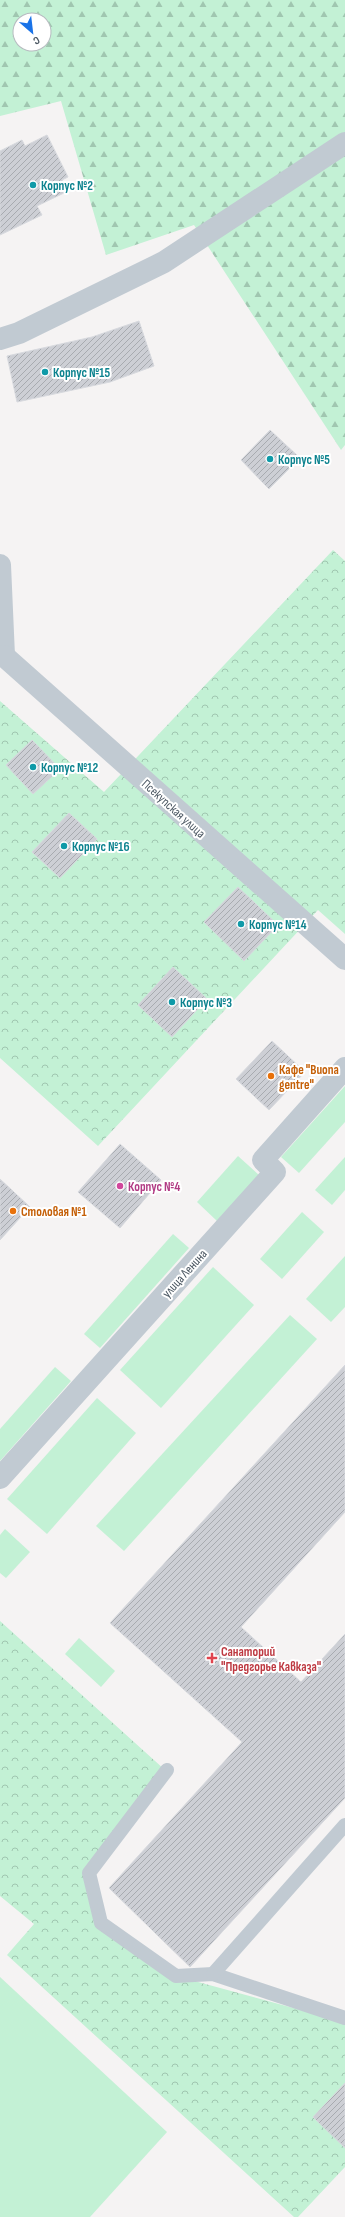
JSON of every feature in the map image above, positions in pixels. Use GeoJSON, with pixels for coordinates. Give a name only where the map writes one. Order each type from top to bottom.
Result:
{"type":"FeatureCollection","features":[{"type":"Feature","properties":{"kind":"street"},"geometry":{"type":"LineString","coordinates":[[0,339],[19,333],[164,262],[304,172],[345,143]]}},
{"type":"Feature","properties":{"kind":"street"},"geometry":{"type":"LineString","coordinates":[[0,565],[2,656]]}},
{"type":"Feature","properties":{"kind":"street","name":"Псекупская улица"},"geometry":{"type":"LineString","coordinates":[[2,656],[345,958]]}},
{"type":"Feature","properties":{"kind":"street","name":"улица Ленина"},"geometry":{"type":"LineString","coordinates":[[0,1478],[275,1172],[263,1160],[345,1068]]}},
{"type":"Feature","properties":{"kind":"lane"},"geometry":{"type":"LineString","coordinates":[[167,1770],[89,1873],[101,1924],[176,1976],[213,1974],[345,2018]]}},
{"type":"Feature","properties":{"kind":"lane"},"geometry":{"type":"LineString","coordinates":[[213,1974],[345,1826]]}},
{"type":"Feature","properties":{"kind":"green space"},"geometry":{"type":"Polygon","coordinates":[[[0,0],[345,0],[345,445],[341,450],[194,225],[106,255],[61,101],[0,116],[0,0]]]}},
{"type":"Feature","properties":{"kind":"green space"},"geometry":{"type":"Polygon","coordinates":[[[333,550],[345,561],[345,934],[318,910],[98,1146],[0,1058],[0,701],[104,792],[333,550]]]}},
{"type":"Feature","properties":{"kind":"green space"},"geometry":{"type":"Polygon","coordinates":[[[345,1086],[345,1122],[299,1173],[281,1157],[345,1086]]]}},
{"type":"Feature","properties":{"kind":"green space"},"geometry":{"type":"Polygon","coordinates":[[[238,1156],[259,1175],[217,1221],[197,1202],[238,1156]]]}},
{"type":"Feature","properties":{"kind":"green space"},"geometry":{"type":"Polygon","coordinates":[[[345,1157],[345,1190],[332,1205],[315,1190],[345,1157]]]}},
{"type":"Feature","properties":{"kind":"green space"},"geometry":{"type":"Polygon","coordinates":[[[302,1212],[324,1232],[282,1279],[260,1259],[302,1212]]]}},
{"type":"Feature","properties":{"kind":"green space"},"geometry":{"type":"Polygon","coordinates":[[[173,1234],[189,1248],[100,1348],[84,1334],[173,1234]]]}},
{"type":"Feature","properties":{"kind":"green space"},"geometry":{"type":"Polygon","coordinates":[[[345,1256],[345,1307],[331,1322],[306,1299],[345,1256]]]}},
{"type":"Feature","properties":{"kind":"green space"},"geometry":{"type":"Polygon","coordinates":[[[213,1267],[254,1305],[161,1408],[120,1370],[213,1267]]]}},
{"type":"Feature","properties":{"kind":"green space"},"geometry":{"type":"Polygon","coordinates":[[[290,1315],[317,1339],[124,1551],[96,1526],[290,1315]]]}},
{"type":"Feature","properties":{"kind":"green space"},"geometry":{"type":"Polygon","coordinates":[[[55,1367],[71,1381],[0,1461],[0,1429],[55,1367]]]}},
{"type":"Feature","properties":{"kind":"green space"},"geometry":{"type":"Polygon","coordinates":[[[97,1398],[136,1433],[47,1534],[7,1499],[97,1398]]]}},
{"type":"Feature","properties":{"kind":"green space"},"geometry":{"type":"Polygon","coordinates":[[[5,1529],[30,1552],[6,1578],[0,1573],[0,1535],[5,1529]]]}},
{"type":"Feature","properties":{"kind":"green space"},"geometry":{"type":"Polygon","coordinates":[[[0,1621],[165,1770],[89,1873],[101,1923],[176,1976],[345,2022],[345,2167],[298,2217],[294,2217],[7,1955],[34,1924],[0,1896],[0,1621]]]}},
{"type":"Feature","properties":{"kind":"green space"},"geometry":{"type":"Polygon","coordinates":[[[79,1638],[115,1671],[101,1687],[65,1654],[79,1638]]]}},
{"type":"Feature","properties":{"kind":"green space"},"geometry":{"type":"Polygon","coordinates":[[[0,1977],[167,2132],[90,2217],[0,2217],[0,1977]]]}},
{"type":"Feature","properties":{"kind":"building","name":"Корпус №2"},"geometry":{"type":"Polygon","coordinates":[[[47,135],[68,177],[62,180],[68,191],[37,206],[42,215],[0,235],[0,151],[22,140],[25,146],[47,135]]]}},
{"type":"Feature","properties":{"kind":"building"},"geometry":{"type":"Polygon","coordinates":[[[139,321],[154,366],[110,382],[17,402],[7,356],[92,337],[139,321]]]}},
{"type":"Feature","properties":{"kind":"building","name":"Корпус №5"},"geometry":{"type":"Polygon","coordinates":[[[270,430],[300,458],[269,489],[241,460],[270,430]]]}},
{"type":"Feature","properties":{"kind":"building","name":"Корпус №12"},"geometry":{"type":"Polygon","coordinates":[[[32,740],[60,769],[33,794],[6,765],[32,740]]]}},
{"type":"Feature","properties":{"kind":"building","name":"Корпус №16"},"geometry":{"type":"Polygon","coordinates":[[[69,813],[97,839],[60,878],[32,852],[69,813]]]}},
{"type":"Feature","properties":{"kind":"building","name":"Корпус №14"},"geometry":{"type":"Polygon","coordinates":[[[238,887],[278,925],[244,961],[204,922],[238,887]]]}},
{"type":"Feature","properties":{"kind":"building","name":"Корпус №3"},"geometry":{"type":"Polygon","coordinates":[[[173,967],[207,999],[172,1037],[138,1005],[173,967]]]}},
{"type":"Feature","properties":{"kind":"building","name":"Кафе \"Buona gentre\""},"geometry":{"type":"Polygon","coordinates":[[[272,1041],[305,1072],[269,1110],[236,1079],[272,1041]]]}},
{"type":"Feature","properties":{"kind":"building","name":"Корпус №4"},"geometry":{"type":"Polygon","coordinates":[[[120,1144],[161,1180],[120,1228],[78,1192],[120,1144]]]}},
{"type":"Feature","properties":{"kind":"building","name":"Столовая №1"},"geometry":{"type":"Polygon","coordinates":[[[0,1179],[30,1207],[0,1240],[0,1179]]]}},
{"type":"Feature","properties":{"kind":"building","name":"Санаторий \"Предгорье Кавказа\""},"geometry":{"type":"Polygon","coordinates":[[[345,1365],[345,1512],[241,1627],[301,1682],[345,1634],[345,1798],[190,1967],[109,1888],[242,1742],[110,1623],[345,1365]]]}},
{"type":"Feature","properties":{"kind":"building"},"geometry":{"type":"Polygon","coordinates":[[[345,2083],[345,2148],[313,2117],[345,2083]]]}},
{"type":"Feature","properties":{"kind":"place","name":"Корпус №2"},"geometry":{"type":"Point","coordinates":[33,185]}},
{"type":"Feature","properties":{"kind":"place","name":"Корпус №15"},"geometry":{"type":"Point","coordinates":[45,372]}},
{"type":"Feature","properties":{"kind":"place","name":"Корпус №5"},"geometry":{"type":"Point","coordinates":[270,459]}},
{"type":"Feature","properties":{"kind":"place","name":"Корпус №12"},"geometry":{"type":"Point","coordinates":[33,767]}},
{"type":"Feature","properties":{"kind":"place","name":"Корпус №16"},"geometry":{"type":"Point","coordinates":[64,846]}},
{"type":"Feature","properties":{"kind":"place","name":"Корпус №14"},"geometry":{"type":"Point","coordinates":[241,924]}},
{"type":"Feature","properties":{"kind":"place","name":"Корпус №3"},"geometry":{"type":"Point","coordinates":[172,1002]}},
{"type":"Feature","properties":{"kind":"place","name":"Кафе \"Buona gentre\""},"geometry":{"type":"Point","coordinates":[271,1076]}},
{"type":"Feature","properties":{"kind":"place","name":"Корпус №4"},"geometry":{"type":"Point","coordinates":[120,1186]}},
{"type":"Feature","properties":{"kind":"place","name":"Столовая №1"},"geometry":{"type":"Point","coordinates":[13,1211]}},
{"type":"Feature","properties":{"kind":"place","name":"Санаторий \"Предгорье Кавказа\""},"geometry":{"type":"Point","coordinates":[212,1658]}}]}
